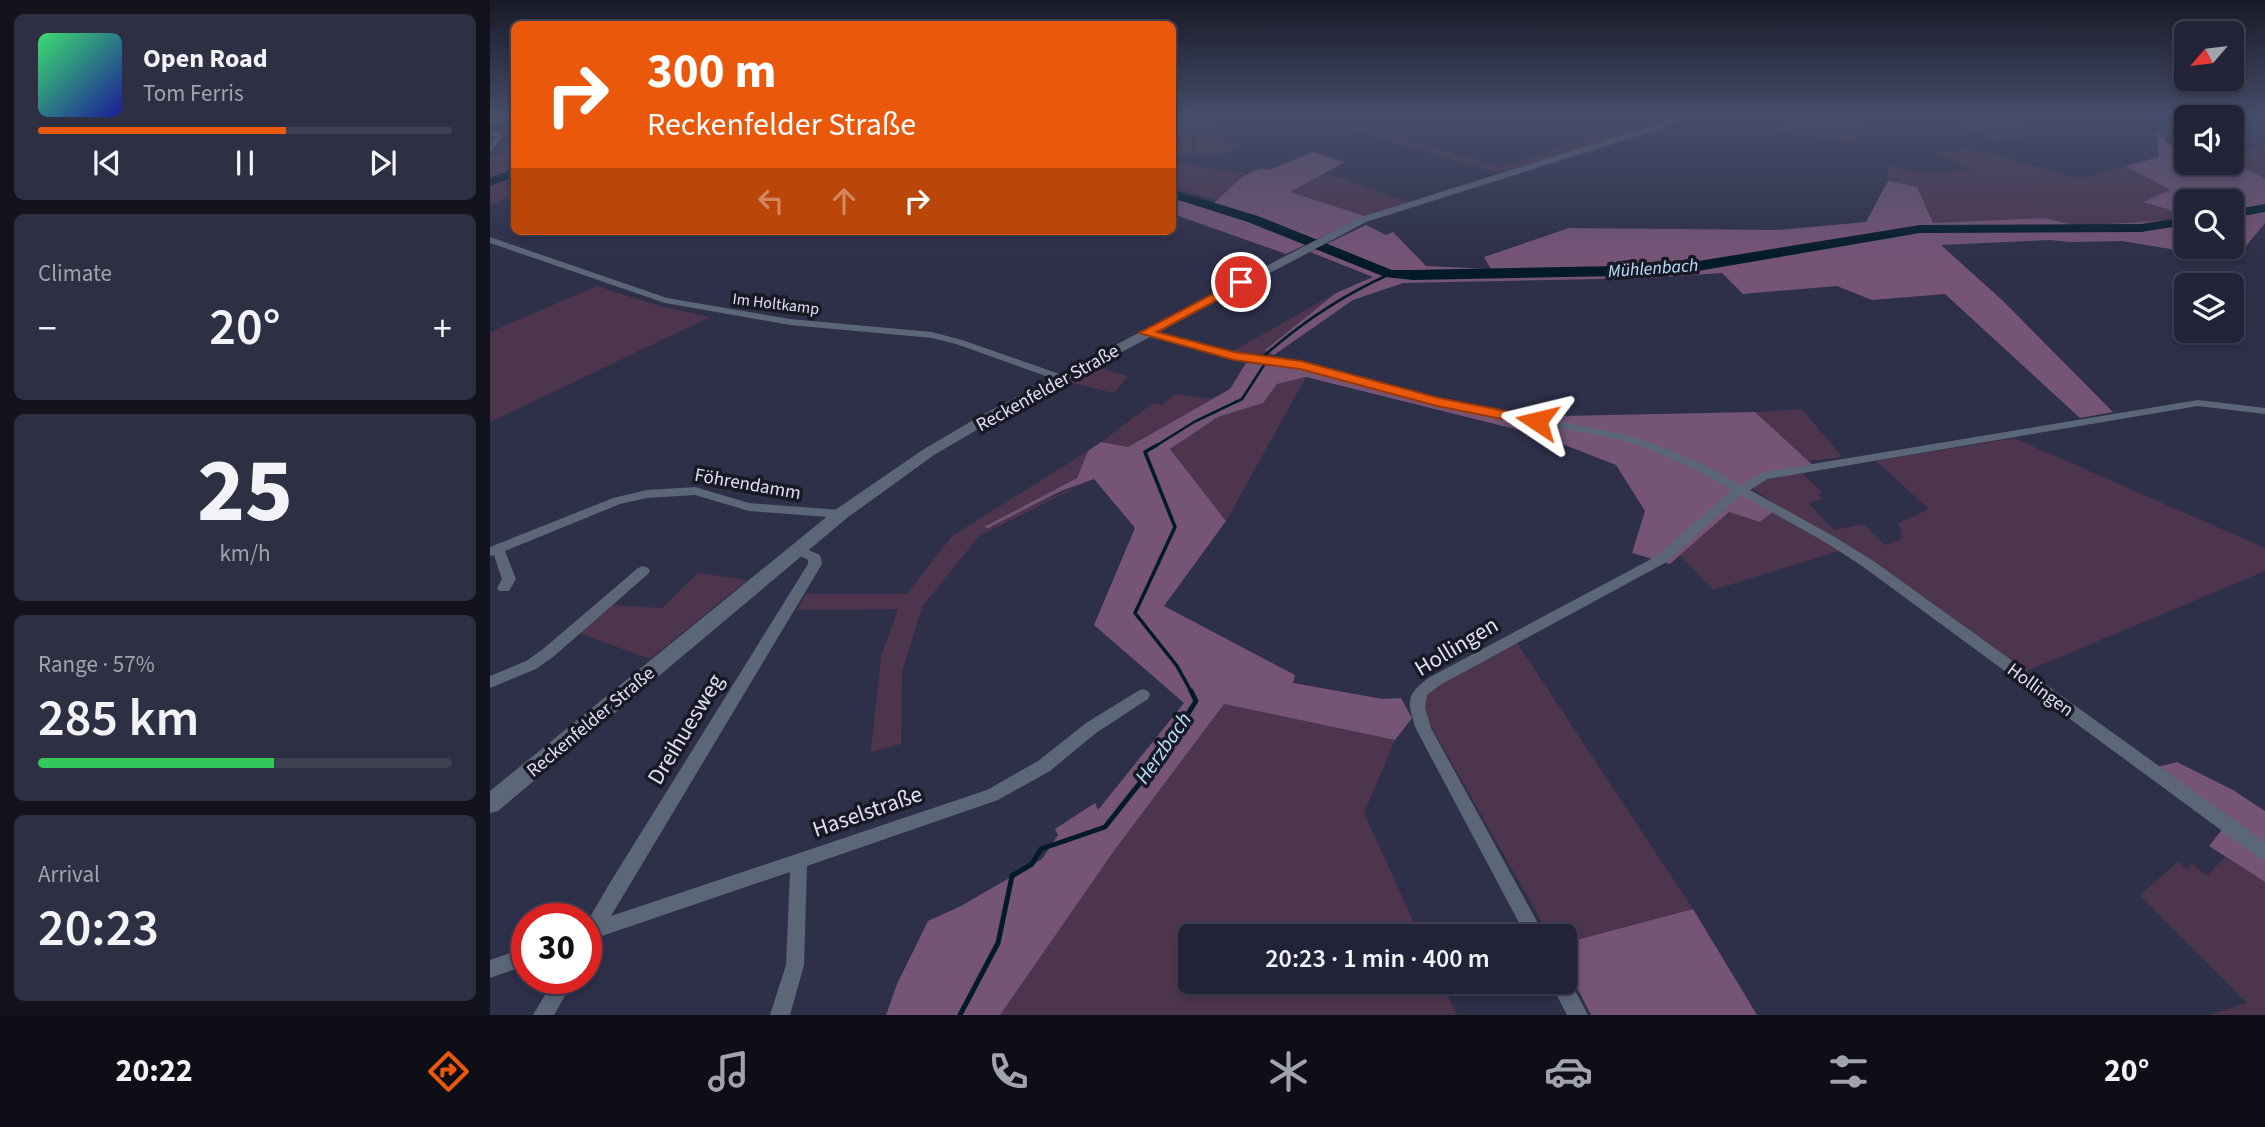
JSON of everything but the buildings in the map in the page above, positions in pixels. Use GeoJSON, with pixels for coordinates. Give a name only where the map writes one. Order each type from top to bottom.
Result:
{"type":"FeatureCollection","features":[{"type":"Feature","properties":{"kind":"street","name":"Reckenfelder Straße"},"geometry":{"type":"LineString","coordinates":[[490,804],[797,549],[841,514],[929,452],[1061,378],[1362,220],[1539,162]]}},
{"type":"Feature","properties":{"kind":"street","name":"Im Holtkamp"},"geometry":{"type":"LineString","coordinates":[[490,240],[665,300],[755,317],[932,335],[1061,378]]}},
{"type":"Feature","properties":{"kind":"street","name":"Hollingen"},"geometry":{"type":"LineString","coordinates":[[1145,333],[1234,356],[1327,371],[1464,407],[1623,437],[1653,446],[1707,471],[1867,563],[2265,852]]}},
{"type":"Feature","properties":{"kind":"street","name":"Hollingen"},"geometry":{"type":"LineString","coordinates":[[1530,924],[1424,729],[1417,708],[1420,692],[1435,681],[1660,560],[1741,490],[1764,476],[2198,403],[2265,411]]}},
{"type":"Feature","properties":{"kind":"street"},"geometry":{"type":"LineString","coordinates":[[1707,471],[1738,479],[1764,476]]}},
{"type":"Feature","properties":{"kind":"street","name":"Föhrendamm"},"geometry":{"type":"LineString","coordinates":[[494,550],[617,501],[647,494],[695,491],[749,507],[841,514]]}},
{"type":"Feature","properties":{"kind":"street","name":"Dreihuesweg"},"geometry":{"type":"LineString","coordinates":[[602,913],[815,564],[815,558],[797,549]]}},
{"type":"Feature","properties":{"kind":"street"},"geometry":{"type":"LineString","coordinates":[[494,550],[509,579],[504,588]]}},
{"type":"Feature","properties":{"kind":"street"},"geometry":{"type":"LineString","coordinates":[[490,682],[531,665],[548,653],[643,571]]}},
{"type":"Feature","properties":{"kind":"street","name":"Haselstraße"},"geometry":{"type":"LineString","coordinates":[[602,931],[799,860],[992,795],[1044,766],[1091,728],[1143,695]]}},
{"type":"Feature","properties":{"kind":"street"},"geometry":{"type":"LineString","coordinates":[[780,1015],[795,965],[799,860]]}},
{"type":"Feature","properties":{"kind":"street"},"geometry":{"type":"LineString","coordinates":[[490,970],[511,962]]}},
{"type":"Feature","properties":{"kind":"street"},"geometry":{"type":"LineString","coordinates":[[543,1015],[556,994]]}},
{"type":"Feature","properties":{"kind":"street"},"geometry":{"type":"LineString","coordinates":[[1567,994],[1578,1015]]}},
{"type":"Feature","properties":{"kind":"shaded area"},"geometry":{"type":"Polygon","coordinates":[[[490,162],[511,162],[511,170],[490,178],[490,162]]]}},
{"type":"Feature","properties":{"kind":"shaded area"},"geometry":{"type":"Polygon","coordinates":[[[1288,162],[1344,162],[1290,192],[1365,216],[1286,254],[1176,215],[1176,199],[1207,208],[1244,176],[1261,169],[1269,170],[1288,162]]]}},
{"type":"Feature","properties":{"kind":"shaded area"},"geometry":{"type":"Polygon","coordinates":[[[1463,162],[1484,162],[1501,167],[1515,162],[1533,162],[1499,173],[1463,162]]]}},
{"type":"Feature","properties":{"kind":"shaded area"},"geometry":{"type":"Polygon","coordinates":[[[1957,162],[2022,162],[2078,179],[2126,166],[2171,190],[2144,202],[2174,213],[2174,220],[2078,226],[2044,218],[1933,223],[1917,187],[1888,181],[1888,165],[1925,174],[1969,170],[1957,162]]]}},
{"type":"Feature","properties":{"kind":"shaded area"},"geometry":{"type":"Polygon","coordinates":[[[2139,162],[2174,162],[2174,175],[2244,175],[2245,168],[2265,179],[2265,223],[2244,248],[2244,189],[2174,189],[2174,212],[2143,202],[2170,190],[2126,166],[2139,162]]]}},
{"type":"Feature","properties":{"kind":"shaded area"},"geometry":{"type":"Polygon","coordinates":[[[2244,162],[2265,162],[2265,179],[2244,166],[2244,162]]]}},
{"type":"Feature","properties":{"kind":"shaded area"},"geometry":{"type":"Polygon","coordinates":[[[1176,163],[1247,174],[1219,201],[1176,188],[1176,163]]]}},
{"type":"Feature","properties":{"kind":"shaded area"},"geometry":{"type":"Polygon","coordinates":[[[1325,173],[1409,202],[1365,216],[1289,192],[1325,173]]]}},
{"type":"Feature","properties":{"kind":"shaded area"},"geometry":{"type":"Polygon","coordinates":[[[511,176],[511,197],[490,204],[490,185],[511,176]]]}},
{"type":"Feature","properties":{"kind":"shaded area"},"geometry":{"type":"Polygon","coordinates":[[[1888,181],[1917,187],[1933,223],[2044,218],[2078,226],[2174,220],[2174,250],[2122,241],[2050,240],[1941,245],[2002,300],[2113,412],[2080,418],[1945,294],[1872,300],[1837,286],[1743,294],[1722,273],[1648,278],[1403,283],[1353,300],[1274,355],[1265,350],[1336,293],[1373,277],[1310,252],[1366,225],[1386,235],[1393,232],[1426,266],[1491,269],[1484,257],[1569,228],[1777,230],[1866,222],[1888,181]]]}},
{"type":"Feature","properties":{"kind":"shaded area"},"geometry":{"type":"Polygon","coordinates":[[[597,286],[659,306],[710,317],[490,422],[490,332],[597,286]]]}},
{"type":"Feature","properties":{"kind":"shaded area"},"geometry":{"type":"Polygon","coordinates":[[[1336,293],[1266,349],[1274,355],[1231,352],[1336,293]]]}},
{"type":"Feature","properties":{"kind":"shaded area"},"geometry":{"type":"Polygon","coordinates":[[[1246,363],[1308,370],[1509,417],[1755,412],[1818,470],[1776,475],[1736,490],[1774,511],[1760,522],[1729,512],[1670,564],[1632,553],[1645,511],[1616,465],[1539,435],[1306,377],[1277,384],[1263,403],[1218,417],[1170,449],[1226,521],[1164,606],[1295,675],[1293,683],[1383,699],[1401,698],[1412,718],[1395,740],[1224,704],[1116,848],[1000,1015],[886,1015],[897,984],[928,921],[961,906],[1042,859],[1058,835],[1055,829],[1095,803],[1098,810],[1184,703],[1094,625],[1135,528],[1094,479],[1061,491],[988,528],[984,527],[1077,478],[1088,451],[1101,442],[1128,447],[1230,389],[1246,363]]]}},
{"type":"Feature","properties":{"kind":"shaded area"},"geometry":{"type":"Polygon","coordinates":[[[1096,367],[1128,376],[1114,393],[1069,382],[1096,367]]]}},
{"type":"Feature","properties":{"kind":"shaded area"},"geometry":{"type":"Polygon","coordinates":[[[1306,377],[1226,521],[1170,449],[1218,417],[1263,403],[1277,384],[1306,377]]]}},
{"type":"Feature","properties":{"kind":"shaded area"},"geometry":{"type":"Polygon","coordinates":[[[1175,394],[1212,399],[1128,447],[1101,442],[1153,403],[1162,405],[1175,394]]]}},
{"type":"Feature","properties":{"kind":"shaded area"},"geometry":{"type":"Polygon","coordinates":[[[1802,409],[1842,457],[1807,461],[1755,412],[1802,409]]]}},
{"type":"Feature","properties":{"kind":"shaded area"},"geometry":{"type":"Polygon","coordinates":[[[2014,438],[2265,548],[2265,571],[2024,672],[1753,489],[1753,486],[1764,478],[1802,473],[1822,493],[1818,495],[1822,499],[1808,503],[1834,530],[1863,524],[1885,545],[1901,540],[1901,529],[1897,524],[1929,509],[1876,461],[2014,438]]]}},
{"type":"Feature","properties":{"kind":"shaded area"},"geometry":{"type":"Polygon","coordinates":[[[1088,451],[1077,478],[984,527],[1093,479],[979,536],[922,607],[902,673],[901,744],[871,752],[881,657],[898,609],[797,610],[806,594],[907,594],[952,536],[1088,451]]]}},
{"type":"Feature","properties":{"kind":"shaded area"},"geometry":{"type":"Polygon","coordinates":[[[1774,511],[1842,550],[1713,590],[1680,555],[1729,512],[1760,522],[1774,511]]]}},
{"type":"Feature","properties":{"kind":"shaded area"},"geometry":{"type":"Polygon","coordinates":[[[698,573],[747,580],[650,659],[579,633],[612,605],[662,608],[698,573]]]}},
{"type":"Feature","properties":{"kind":"shaded area"},"geometry":{"type":"Polygon","coordinates":[[[1517,643],[1693,909],[1577,940],[1577,924],[1543,924],[1426,715],[1427,695],[1469,667],[1517,643]]]}},
{"type":"Feature","properties":{"kind":"shaded area"},"geometry":{"type":"Polygon","coordinates":[[[1224,704],[1395,740],[1364,813],[1415,924],[1178,924],[1178,994],[1447,994],[1457,1015],[1000,1015],[1116,848],[1224,704]]]}},
{"type":"Feature","properties":{"kind":"shaded area"},"geometry":{"type":"Polygon","coordinates":[[[2177,762],[2233,790],[2265,811],[2265,882],[2209,846],[2224,827],[2157,767],[2177,762]]]}},
{"type":"Feature","properties":{"kind":"shaded area"},"geometry":{"type":"Polygon","coordinates":[[[2225,857],[2265,882],[2265,1015],[2209,1015],[2247,1003],[2140,895],[2178,862],[2187,869],[2192,864],[2207,876],[2225,857]]]}},
{"type":"Feature","properties":{"kind":"shaded area"},"geometry":{"type":"Polygon","coordinates":[[[1693,909],[1757,1015],[1591,1015],[1577,988],[1577,940],[1693,909]]]}},
{"type":"Feature","properties":{"kind":"waterway","name":"Mühlenbach"},"geometry":{"type":"LineString","coordinates":[[490,182],[511,174]]}},
{"type":"Feature","properties":{"kind":"waterway","name":"Mühlenbach"},"geometry":{"type":"LineString","coordinates":[[1176,195],[1253,219],[1390,274],[1413,275],[1674,270],[1920,229],[2141,228],[2174,223]]}},
{"type":"Feature","properties":{"kind":"waterway","name":"Mühlenbach"},"geometry":{"type":"LineString","coordinates":[[2244,212],[2265,208]]}},
{"type":"Feature","properties":{"kind":"waterway","name":"Herzbach"},"geometry":{"type":"LineString","coordinates":[[1154,447],[1194,422],[1242,399],[1264,365],[1264,356],[1278,344],[1339,300],[1390,274]]}},
{"type":"Feature","properties":{"kind":"waterway","name":"Herzbach"},"geometry":{"type":"LineString","coordinates":[[1157,445],[1145,452],[1175,527],[1135,613],[1177,666],[1192,693]]}},
{"type":"Feature","properties":{"kind":"waterway","name":"Herzbach"},"geometry":{"type":"LineString","coordinates":[[960,1015],[998,943],[1012,876],[1032,864],[1041,849],[1105,827],[1159,759],[1196,701],[1192,693]]}},
{"type":"Feature","properties":{"kind":"route"},"geometry":{"type":"LineString","coordinates":[[1241,282],[1145,333],[1234,356],[1301,365],[1437,401],[1537,421]]}}]}
